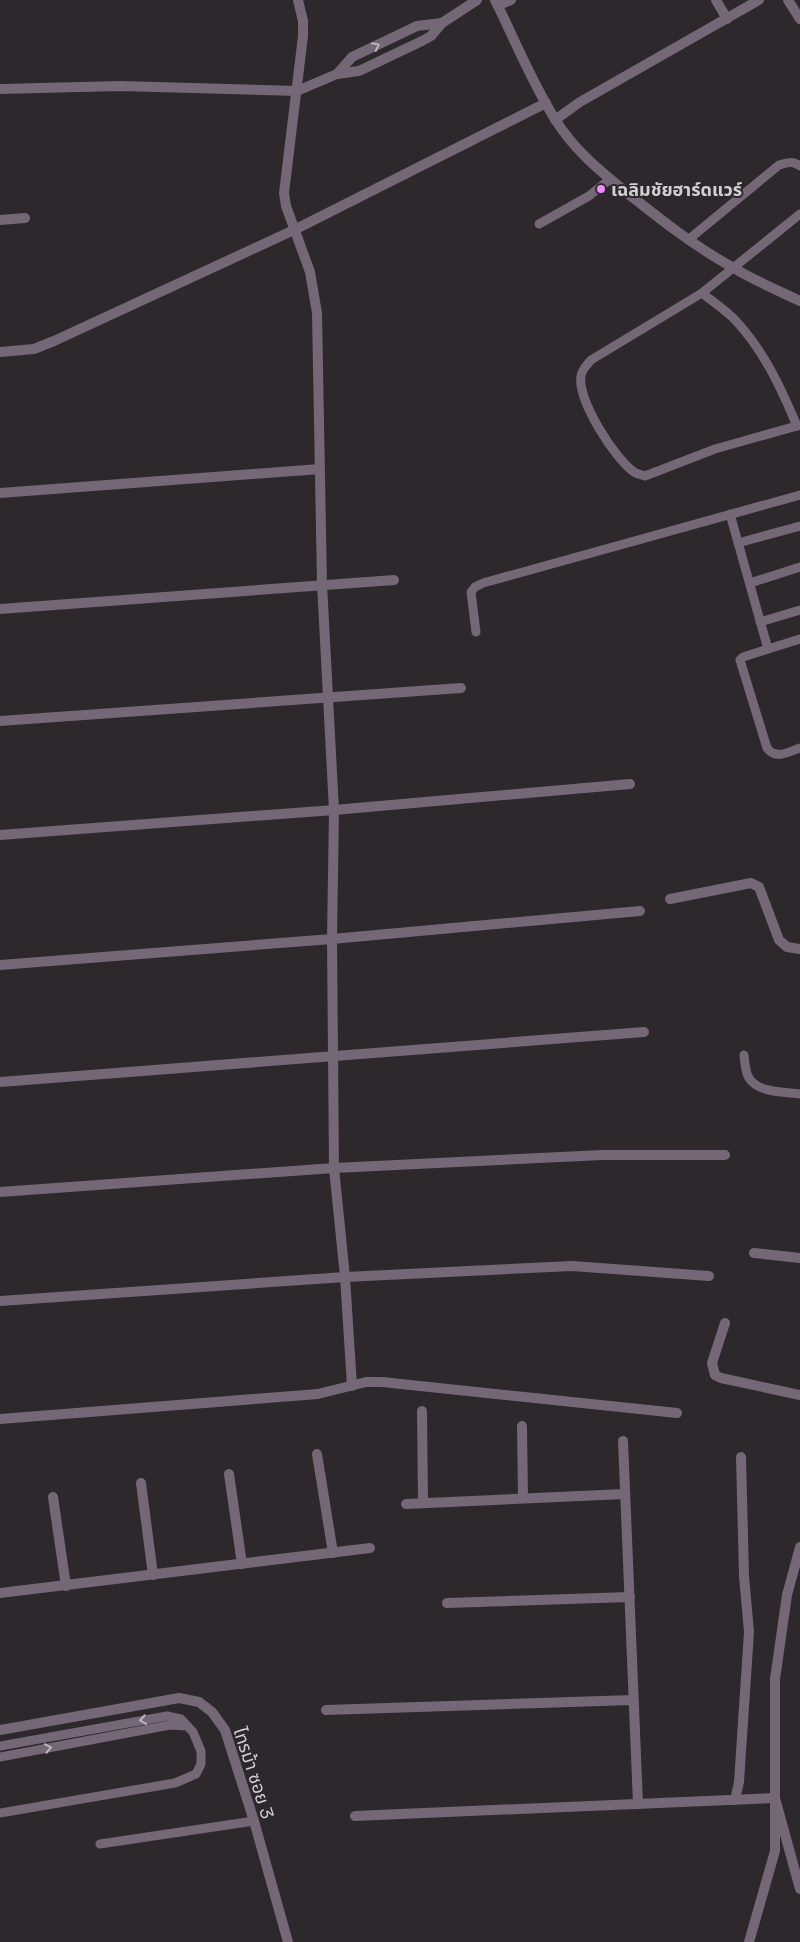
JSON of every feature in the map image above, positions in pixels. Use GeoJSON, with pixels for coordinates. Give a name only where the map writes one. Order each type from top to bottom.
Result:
{"type":"FeatureCollection","features":[{"type":"Feature","properties":{"kind":"street"},"geometry":{"type":"LineString","coordinates":[[298,0],[303,22],[297,90],[284,193],[286,206],[310,272],[314,288],[316,313],[322,584],[334,810],[332,939],[334,1168],[345,1276],[352,1386]]}},
{"type":"Feature","properties":{"kind":"street"},"geometry":{"type":"LineString","coordinates":[[0,89],[120,86],[297,90],[338,74],[359,71],[422,41],[431,36],[442,22],[477,0]]}},
{"type":"Feature","properties":{"kind":"street"},"geometry":{"type":"LineString","coordinates":[[511,0],[496,3],[523,61],[555,120],[584,156],[610,179],[688,240],[732,268],[800,301]]}},
{"type":"Feature","properties":{"kind":"street"},"geometry":{"type":"LineString","coordinates":[[716,0],[727,19]]}},
{"type":"Feature","properties":{"kind":"street"},"geometry":{"type":"LineString","coordinates":[[555,120],[580,102],[759,0]]}},
{"type":"Feature","properties":{"kind":"street"},"geometry":{"type":"LineString","coordinates":[[788,0],[800,20]]}},
{"type":"Feature","properties":{"kind":"street"},"geometry":{"type":"LineString","coordinates":[[338,74],[352,57],[417,26],[442,22]]}},
{"type":"Feature","properties":{"kind":"street"},"geometry":{"type":"LineString","coordinates":[[0,352],[34,349],[54,342],[294,230],[546,103]]}},
{"type":"Feature","properties":{"kind":"street"},"geometry":{"type":"LineString","coordinates":[[0,220],[25,218]]}},
{"type":"Feature","properties":{"kind":"street"},"geometry":{"type":"LineString","coordinates":[[0,493],[320,469]]}},
{"type":"Feature","properties":{"kind":"street"},"geometry":{"type":"LineString","coordinates":[[0,609],[394,580]]}},
{"type":"Feature","properties":{"kind":"street"},"geometry":{"type":"LineString","coordinates":[[0,721],[461,688]]}},
{"type":"Feature","properties":{"kind":"street"},"geometry":{"type":"LineString","coordinates":[[0,835],[334,810],[630,784]]}},
{"type":"Feature","properties":{"kind":"street"},"geometry":{"type":"LineString","coordinates":[[670,899],[750,883],[759,887],[779,940],[787,947],[800,949]]}},
{"type":"Feature","properties":{"kind":"street"},"geometry":{"type":"LineString","coordinates":[[0,965],[332,939],[640,911]]}},
{"type":"Feature","properties":{"kind":"street"},"geometry":{"type":"LineString","coordinates":[[0,1082],[332,1058],[644,1032]]}},
{"type":"Feature","properties":{"kind":"street"},"geometry":{"type":"LineString","coordinates":[[0,1192],[334,1168],[602,1156],[725,1155]]}},
{"type":"Feature","properties":{"kind":"street"},"geometry":{"type":"LineString","coordinates":[[754,1253],[800,1258]]}},
{"type":"Feature","properties":{"kind":"street"},"geometry":{"type":"LineString","coordinates":[[0,1301],[345,1276],[572,1266],[709,1276]]}},
{"type":"Feature","properties":{"kind":"street"},"geometry":{"type":"LineString","coordinates":[[725,1323],[712,1364],[715,1375],[721,1378],[800,1395]]}},
{"type":"Feature","properties":{"kind":"street"},"geometry":{"type":"LineString","coordinates":[[0,1419],[318,1394],[366,1382],[382,1382],[677,1413]]}},
{"type":"Feature","properties":{"kind":"street"},"geometry":{"type":"LineString","coordinates":[[422,1411],[423,1503]]}},
{"type":"Feature","properties":{"kind":"street"},"geometry":{"type":"LineString","coordinates":[[522,1426],[523,1498]]}},
{"type":"Feature","properties":{"kind":"street"},"geometry":{"type":"LineString","coordinates":[[623,1441],[638,1804]]}},
{"type":"Feature","properties":{"kind":"street"},"geometry":{"type":"LineString","coordinates":[[317,1454],[333,1553]]}},
{"type":"Feature","properties":{"kind":"street"},"geometry":{"type":"LineString","coordinates":[[735,1800],[739,1782],[749,1632],[744,1567],[742,1457]]}},
{"type":"Feature","properties":{"kind":"street"},"geometry":{"type":"LineString","coordinates":[[229,1474],[242,1564]]}},
{"type":"Feature","properties":{"kind":"street"},"geometry":{"type":"LineString","coordinates":[[141,1483],[153,1575]]}},
{"type":"Feature","properties":{"kind":"street"},"geometry":{"type":"LineString","coordinates":[[406,1504],[624,1494]]}},
{"type":"Feature","properties":{"kind":"street"},"geometry":{"type":"LineString","coordinates":[[53,1497],[66,1586]]}},
{"type":"Feature","properties":{"kind":"street"},"geometry":{"type":"LineString","coordinates":[[0,1593],[370,1548]]}},
{"type":"Feature","properties":{"kind":"street"},"geometry":{"type":"LineString","coordinates":[[749,1942],[775,1851],[775,1679],[788,1596],[799,1552]]}},
{"type":"Feature","properties":{"kind":"street"},"geometry":{"type":"LineString","coordinates":[[447,1603],[630,1597]]}},
{"type":"Feature","properties":{"kind":"street","name":"ไทรม้า ซอย 3"},"geometry":{"type":"LineString","coordinates":[[0,1730],[179,1698],[200,1702],[212,1712],[225,1730],[254,1820],[288,1942]]}},
{"type":"Feature","properties":{"kind":"street"},"geometry":{"type":"LineString","coordinates":[[326,1710],[634,1700]]}},
{"type":"Feature","properties":{"kind":"street"},"geometry":{"type":"LineString","coordinates":[[355,1816],[775,1798]]}},
{"type":"Feature","properties":{"kind":"street"},"geometry":{"type":"LineString","coordinates":[[775,1798],[800,1889]]}},
{"type":"Feature","properties":{"kind":"lane"},"geometry":{"type":"LineString","coordinates":[[688,240],[779,166],[790,162],[800,166]]}},
{"type":"Feature","properties":{"kind":"lane"},"geometry":{"type":"LineString","coordinates":[[539,224],[589,196],[610,179]]}},
{"type":"Feature","properties":{"kind":"lane"},"geometry":{"type":"LineString","coordinates":[[702,293],[736,321],[760,350],[799,425],[715,449],[645,476],[635,473],[622,461],[602,432],[585,402],[581,386],[584,368],[591,360],[702,293],[800,214]]}},
{"type":"Feature","properties":{"kind":"lane"},"geometry":{"type":"LineString","coordinates":[[476,632],[471,592],[474,587],[800,495]]}},
{"type":"Feature","properties":{"kind":"lane"},"geometry":{"type":"LineString","coordinates":[[730,514],[768,649]]}},
{"type":"Feature","properties":{"kind":"lane"},"geometry":{"type":"LineString","coordinates":[[738,543],[800,526]]}},
{"type":"Feature","properties":{"kind":"lane"},"geometry":{"type":"LineString","coordinates":[[750,582],[800,567]]}},
{"type":"Feature","properties":{"kind":"lane"},"geometry":{"type":"LineString","coordinates":[[760,622],[800,610]]}},
{"type":"Feature","properties":{"kind":"lane"},"geometry":{"type":"LineString","coordinates":[[800,638],[743,657],[740,660],[767,748],[771,753],[779,755],[800,748]]}},
{"type":"Feature","properties":{"kind":"lane"},"geometry":{"type":"LineString","coordinates":[[744,1055],[748,1077],[756,1085],[775,1091],[800,1094]]}},
{"type":"Feature","properties":{"kind":"lane"},"geometry":{"type":"LineString","coordinates":[[0,1746],[167,1716],[182,1718],[193,1732],[201,1751],[201,1764],[196,1774],[175,1783],[0,1813]]}},
{"type":"Feature","properties":{"kind":"lane"},"geometry":{"type":"LineString","coordinates":[[0,1757],[170,1725],[188,1726]]}},
{"type":"Feature","properties":{"kind":"lane"},"geometry":{"type":"LineString","coordinates":[[100,1844],[254,1820]]}},
{"type":"Feature","properties":{"kind":"place","name":"เฉลิมชัยฮาร์ดแวร์"},"geometry":{"type":"Point","coordinates":[601,189]}}]}
